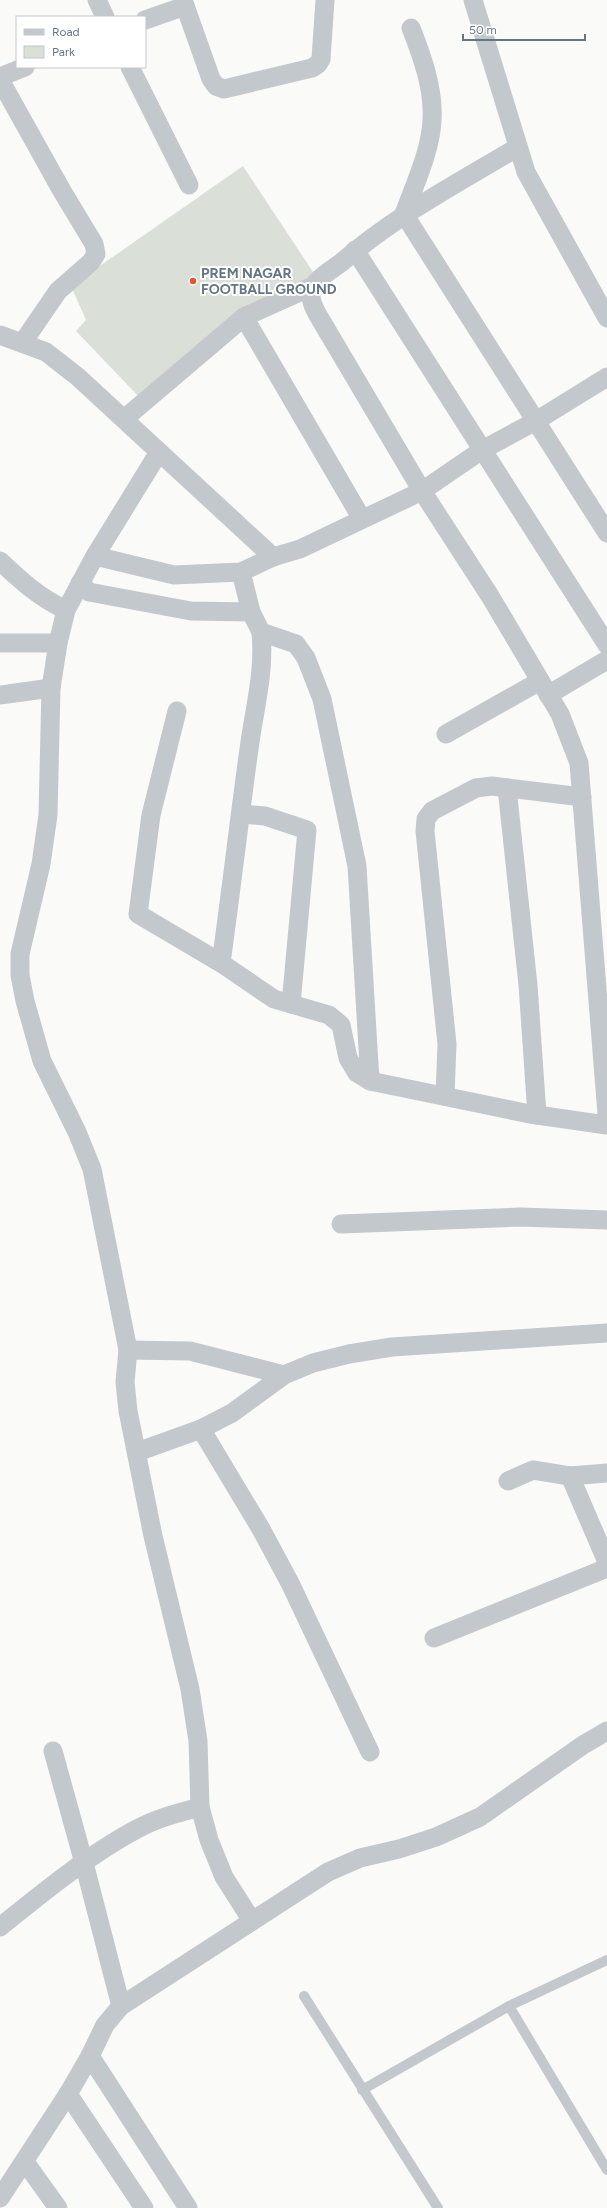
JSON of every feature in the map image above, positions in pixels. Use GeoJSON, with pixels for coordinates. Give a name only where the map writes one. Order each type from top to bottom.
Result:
{"type":"FeatureCollection","features":[{"type":"Feature","properties":{"kind":"street"},"geometry":{"type":"LineString","coordinates":[[97,0],[105,16]]}},
{"type":"Feature","properties":{"kind":"street"},"geometry":{"type":"LineString","coordinates":[[146,20],[184,3],[211,79],[216,86],[224,88],[312,68],[318,64],[320,59],[325,0]]}},
{"type":"Feature","properties":{"kind":"street"},"geometry":{"type":"LineString","coordinates":[[473,0],[526,172],[607,318]]}},
{"type":"Feature","properties":{"kind":"street"},"geometry":{"type":"LineString","coordinates":[[404,214],[426,152],[432,120],[429,87],[421,53],[411,28]]}},
{"type":"Feature","properties":{"kind":"street"},"geometry":{"type":"LineString","coordinates":[[0,77],[22,68]]}},
{"type":"Feature","properties":{"kind":"street"},"geometry":{"type":"LineString","coordinates":[[130,68],[189,185]]}},
{"type":"Feature","properties":{"kind":"street"},"geometry":{"type":"LineString","coordinates":[[0,80],[62,191],[94,244],[96,254],[91,262],[58,291],[23,342]]}},
{"type":"Feature","properties":{"kind":"street"},"geometry":{"type":"LineString","coordinates":[[124,419],[244,317],[313,286],[355,250],[404,214],[518,147]]}},
{"type":"Feature","properties":{"kind":"street"},"geometry":{"type":"LineString","coordinates":[[404,214],[607,533]]}},
{"type":"Feature","properties":{"kind":"street"},"geometry":{"type":"LineString","coordinates":[[355,250],[607,646]]}},
{"type":"Feature","properties":{"kind":"street"},"geometry":{"type":"LineString","coordinates":[[313,286],[311,297],[313,306],[422,491],[490,596],[560,714],[579,763],[607,1114]]}},
{"type":"Feature","properties":{"kind":"street"},"geometry":{"type":"LineString","coordinates":[[244,317],[362,519]]}},
{"type":"Feature","properties":{"kind":"street"},"geometry":{"type":"LineString","coordinates":[[0,335],[23,342],[46,352],[78,377],[273,557]]}},
{"type":"Feature","properties":{"kind":"street"},"geometry":{"type":"LineString","coordinates":[[95,556],[174,575],[241,572],[273,557],[300,549],[422,491],[482,450],[536,421],[607,377]]}},
{"type":"Feature","properties":{"kind":"street"},"geometry":{"type":"LineString","coordinates":[[159,452],[95,556],[66,610],[58,643],[51,688],[48,815],[41,864],[20,954],[20,975],[25,1002],[42,1062],[77,1132],[92,1169],[128,1350],[125,1382],[128,1412],[153,1536],[190,1689],[198,1741],[200,1807],[209,1840],[224,1877],[252,1920]]}},
{"type":"Feature","properties":{"kind":"street"},"geometry":{"type":"LineString","coordinates":[[0,561],[25,585],[48,602],[66,610]]}},
{"type":"Feature","properties":{"kind":"street"},"geometry":{"type":"LineString","coordinates":[[222,963],[249,748],[258,700],[263,653],[261,632],[251,612],[241,572]]}},
{"type":"Feature","properties":{"kind":"street"},"geometry":{"type":"LineString","coordinates":[[80,583],[89,592],[191,611],[251,612]]}},
{"type":"Feature","properties":{"kind":"street"},"geometry":{"type":"LineString","coordinates":[[261,632],[296,644],[306,658],[322,699],[357,866],[370,1081]]}},
{"type":"Feature","properties":{"kind":"street"},"geometry":{"type":"LineString","coordinates":[[0,644],[58,643]]}},
{"type":"Feature","properties":{"kind":"street"},"geometry":{"type":"LineString","coordinates":[[446,734],[607,660]]}},
{"type":"Feature","properties":{"kind":"street"},"geometry":{"type":"LineString","coordinates":[[0,696],[51,688]]}},
{"type":"Feature","properties":{"kind":"street"},"geometry":{"type":"LineString","coordinates":[[177,711],[151,815],[138,914],[222,963],[274,1000],[329,1015],[341,1025],[348,1058],[357,1073],[370,1081],[537,1115],[607,1125]]}},
{"type":"Feature","properties":{"kind":"street"},"geometry":{"type":"LineString","coordinates":[[445,1096],[447,1044],[425,831],[426,819],[432,811],[476,788],[492,786],[582,797]]}},
{"type":"Feature","properties":{"kind":"street"},"geometry":{"type":"LineString","coordinates":[[507,788],[528,985],[537,1115]]}},
{"type":"Feature","properties":{"kind":"street"},"geometry":{"type":"LineString","coordinates":[[241,814],[265,816],[307,830],[291,1004]]}},
{"type":"Feature","properties":{"kind":"street"},"geometry":{"type":"LineString","coordinates":[[341,1224],[520,1217],[607,1220]]}},
{"type":"Feature","properties":{"kind":"street"},"geometry":{"type":"LineString","coordinates":[[136,1452],[201,1429],[232,1413],[284,1375],[313,1364],[349,1354],[392,1347],[607,1333]]}},
{"type":"Feature","properties":{"kind":"street"},"geometry":{"type":"LineString","coordinates":[[128,1350],[190,1351],[284,1375]]}},
{"type":"Feature","properties":{"kind":"street"},"geometry":{"type":"LineString","coordinates":[[201,1429],[261,1529],[290,1583],[370,1752]]}},
{"type":"Feature","properties":{"kind":"street"},"geometry":{"type":"LineString","coordinates":[[508,1481],[533,1470],[570,1476],[607,1473]]}},
{"type":"Feature","properties":{"kind":"street"},"geometry":{"type":"LineString","coordinates":[[570,1476],[607,1562]]}},
{"type":"Feature","properties":{"kind":"street"},"geometry":{"type":"LineString","coordinates":[[434,1638],[607,1568]]}},
{"type":"Feature","properties":{"kind":"street"},"geometry":{"type":"LineString","coordinates":[[0,2198],[26,2162],[68,2094],[90,2056],[105,2025],[121,2006],[328,1872],[360,1858],[399,1849],[436,1837],[480,1817],[583,1745],[607,1731]]}},
{"type":"Feature","properties":{"kind":"street"},"geometry":{"type":"LineString","coordinates":[[53,1750],[121,2006]]}},
{"type":"Feature","properties":{"kind":"street"},"geometry":{"type":"LineString","coordinates":[[0,1927],[84,1863],[137,1829],[166,1816],[200,1807]]}},
{"type":"Feature","properties":{"kind":"street"},"geometry":{"type":"LineString","coordinates":[[90,2056],[188,2208]]}},
{"type":"Feature","properties":{"kind":"street"},"geometry":{"type":"LineString","coordinates":[[68,2094],[144,2208]]}},
{"type":"Feature","properties":{"kind":"street"},"geometry":{"type":"LineString","coordinates":[[26,2162],[58,2208]]}},
{"type":"Feature","properties":{"kind":"lane"},"geometry":{"type":"LineString","coordinates":[[362,2090],[510,2006],[607,1960]]}},
{"type":"Feature","properties":{"kind":"lane"},"geometry":{"type":"LineString","coordinates":[[304,1996],[438,2208]]}},
{"type":"Feature","properties":{"kind":"lane"},"geometry":{"type":"LineString","coordinates":[[510,2006],[607,2170]]}},
{"type":"Feature","properties":{"kind":"green space","name":"PREM NAGAR FOOTBALL GROUND"},"geometry":{"type":"Polygon","coordinates":[[[243,166],[315,275],[142,400],[76,331],[86,320],[71,286],[243,166]]]}},
{"type":"Feature","properties":{"kind":"place","name":"PREM NAGAR FOOTBALL GROUND"},"geometry":{"type":"Point","coordinates":[193,281]}}]}
